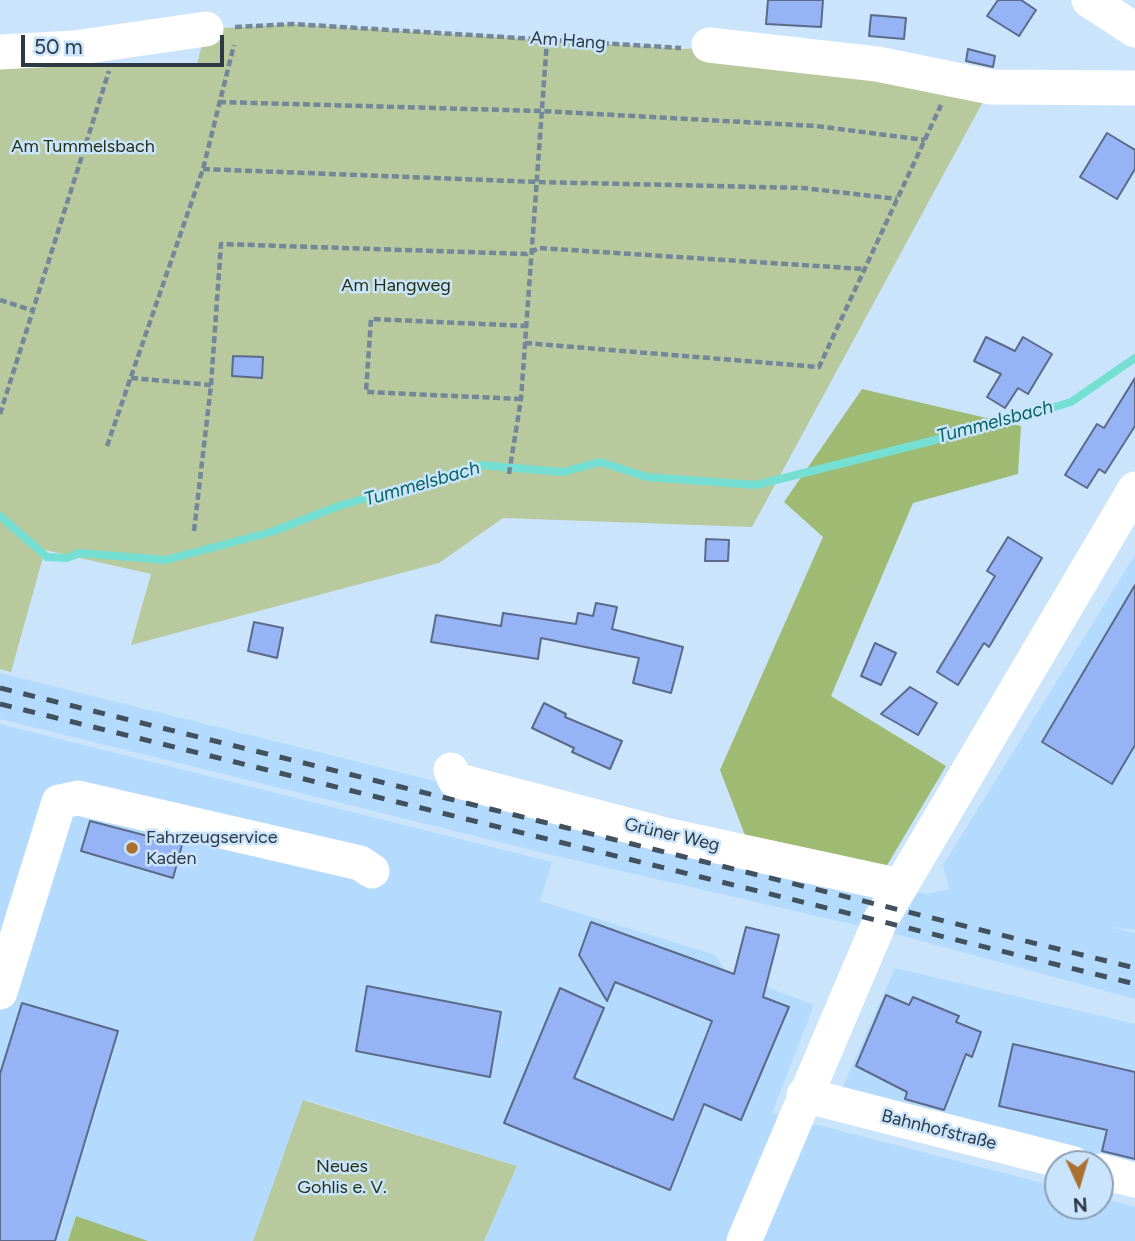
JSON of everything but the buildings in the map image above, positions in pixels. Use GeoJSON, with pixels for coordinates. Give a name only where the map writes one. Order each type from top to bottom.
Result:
{"type":"FeatureCollection","features":[{"type":"Feature","properties":{"kind":"street"},"geometry":{"type":"LineString","coordinates":[[1088,0],[1135,30]]}},
{"type":"Feature","properties":{"kind":"street"},"geometry":{"type":"LineString","coordinates":[[0,52],[74,48],[223,28]]}},
{"type":"Feature","properties":{"kind":"street"},"geometry":{"type":"LineString","coordinates":[[709,46],[877,64],[991,87],[1135,88]]}},
{"type":"Feature","properties":{"kind":"street"},"geometry":{"type":"LineString","coordinates":[[744,1241],[880,921],[1135,489]]}},
{"type":"Feature","properties":{"kind":"street","name":"Grüner Weg"},"geometry":{"type":"LineString","coordinates":[[450,770],[455,780],[662,834],[901,886]]}},
{"type":"Feature","properties":{"kind":"street"},"geometry":{"type":"LineString","coordinates":[[0,992],[59,802],[78,798],[360,863],[372,871]]}},
{"type":"Feature","properties":{"kind":"street","name":"Bahnhofstraße"},"geometry":{"type":"LineString","coordinates":[[804,1095],[1044,1156]]}},
{"type":"Feature","properties":{"kind":"street"},"geometry":{"type":"LineString","coordinates":[[1114,1175],[1135,1180]]}},
{"type":"Feature","properties":{"kind":"path","name":"Am Hang"},"geometry":{"type":"LineString","coordinates":[[223,28],[293,24],[688,49],[709,46]]}},
{"type":"Feature","properties":{"kind":"path"},"geometry":{"type":"LineString","coordinates":[[107,446],[203,169],[219,102],[223,28]]}},
{"type":"Feature","properties":{"kind":"path"},"geometry":{"type":"LineString","coordinates":[[509,474],[522,400],[547,40]]}},
{"type":"Feature","properties":{"kind":"path"},"geometry":{"type":"LineString","coordinates":[[0,414],[112,64],[113,43]]}},
{"type":"Feature","properties":{"kind":"path"},"geometry":{"type":"LineString","coordinates":[[526,343],[819,367],[954,79]]}},
{"type":"Feature","properties":{"kind":"path"},"geometry":{"type":"LineString","coordinates":[[219,102],[542,111],[816,126],[925,140]]}},
{"type":"Feature","properties":{"kind":"path"},"geometry":{"type":"LineString","coordinates":[[203,169],[538,182],[804,188],[897,199]]}},
{"type":"Feature","properties":{"kind":"path"},"geometry":{"type":"LineString","coordinates":[[194,531],[211,385],[221,244],[527,254],[552,249],[864,269]]}},
{"type":"Feature","properties":{"kind":"path"},"geometry":{"type":"LineString","coordinates":[[0,300],[34,311]]}},
{"type":"Feature","properties":{"kind":"path"},"geometry":{"type":"LineString","coordinates":[[522,400],[366,392],[371,319],[527,326]]}},
{"type":"Feature","properties":{"kind":"path"},"geometry":{"type":"LineString","coordinates":[[131,378],[211,385]]}},
{"type":"Feature","properties":{"kind":"shaded area"},"geometry":{"type":"Polygon","coordinates":[[[1135,555],[1135,930],[1109,927],[1135,933],[1135,999],[903,936],[548,854],[0,719],[0,673],[813,875],[928,894],[949,889],[943,865],[1135,555]]]}},
{"type":"Feature","properties":{"kind":"shaded area"},"geometry":{"type":"Polygon","coordinates":[[[0,724],[552,862],[540,901],[715,955],[727,972],[814,1005],[772,1113],[1044,1183],[1044,1220],[1114,1220],[1114,1202],[1135,1207],[1135,1241],[484,1241],[517,1166],[307,1100],[254,1241],[148,1241],[76,1216],[68,1241],[0,1241],[0,724]]]}},
{"type":"Feature","properties":{"kind":"shaded area"},"geometry":{"type":"Polygon","coordinates":[[[895,968],[1135,1024],[1135,1170],[1114,1164],[1114,1150],[1061,1150],[841,1091],[895,968]]]}},
{"type":"Feature","properties":{"kind":"green space","name":"Am Hangweg"},"geometry":{"type":"Polygon","coordinates":[[[293,24],[688,49],[709,45],[991,87],[752,527],[503,518],[439,563],[131,645],[151,574],[45,550],[11,672],[0,669],[0,52],[74,64],[197,64],[206,29],[293,24]]]}},
{"type":"Feature","properties":{"kind":"green space"},"geometry":{"type":"Polygon","coordinates":[[[862,389],[1021,426],[1018,474],[913,503],[831,696],[946,766],[886,867],[746,838],[720,770],[823,537],[784,502],[862,389]]]}},
{"type":"Feature","properties":{"kind":"green space","name":"Neues Gohlis e. V."},"geometry":{"type":"Polygon","coordinates":[[[303,1100],[517,1166],[484,1241],[253,1241],[303,1100]]]}},
{"type":"Feature","properties":{"kind":"green space"},"geometry":{"type":"Polygon","coordinates":[[[76,1216],[148,1241],[68,1241],[76,1216]]]}},
{"type":"Feature","properties":{"kind":"waterway","name":"Tummelsbach"},"geometry":{"type":"LineString","coordinates":[[0,516],[47,557],[67,558],[79,553],[166,560],[271,532],[339,506],[480,465],[563,472],[600,462],[647,477],[756,485],[995,425],[1071,402],[1135,358]]}},
{"type":"Feature","properties":{"kind":"railway"},"geometry":{"type":"LineString","coordinates":[[0,688],[1135,968]]}},
{"type":"Feature","properties":{"kind":"railway"},"geometry":{"type":"LineString","coordinates":[[0,704],[1135,984]]}},
{"type":"Feature","properties":{"kind":"place","name":"Fahrzeugservice Kaden"},"geometry":{"type":"Point","coordinates":[132,848]}},
{"type":"Feature","properties":{"kind":"park label","name":"Am Tummelsbach"},"geometry":{"type":"Point","coordinates":[83,147]}}]}
